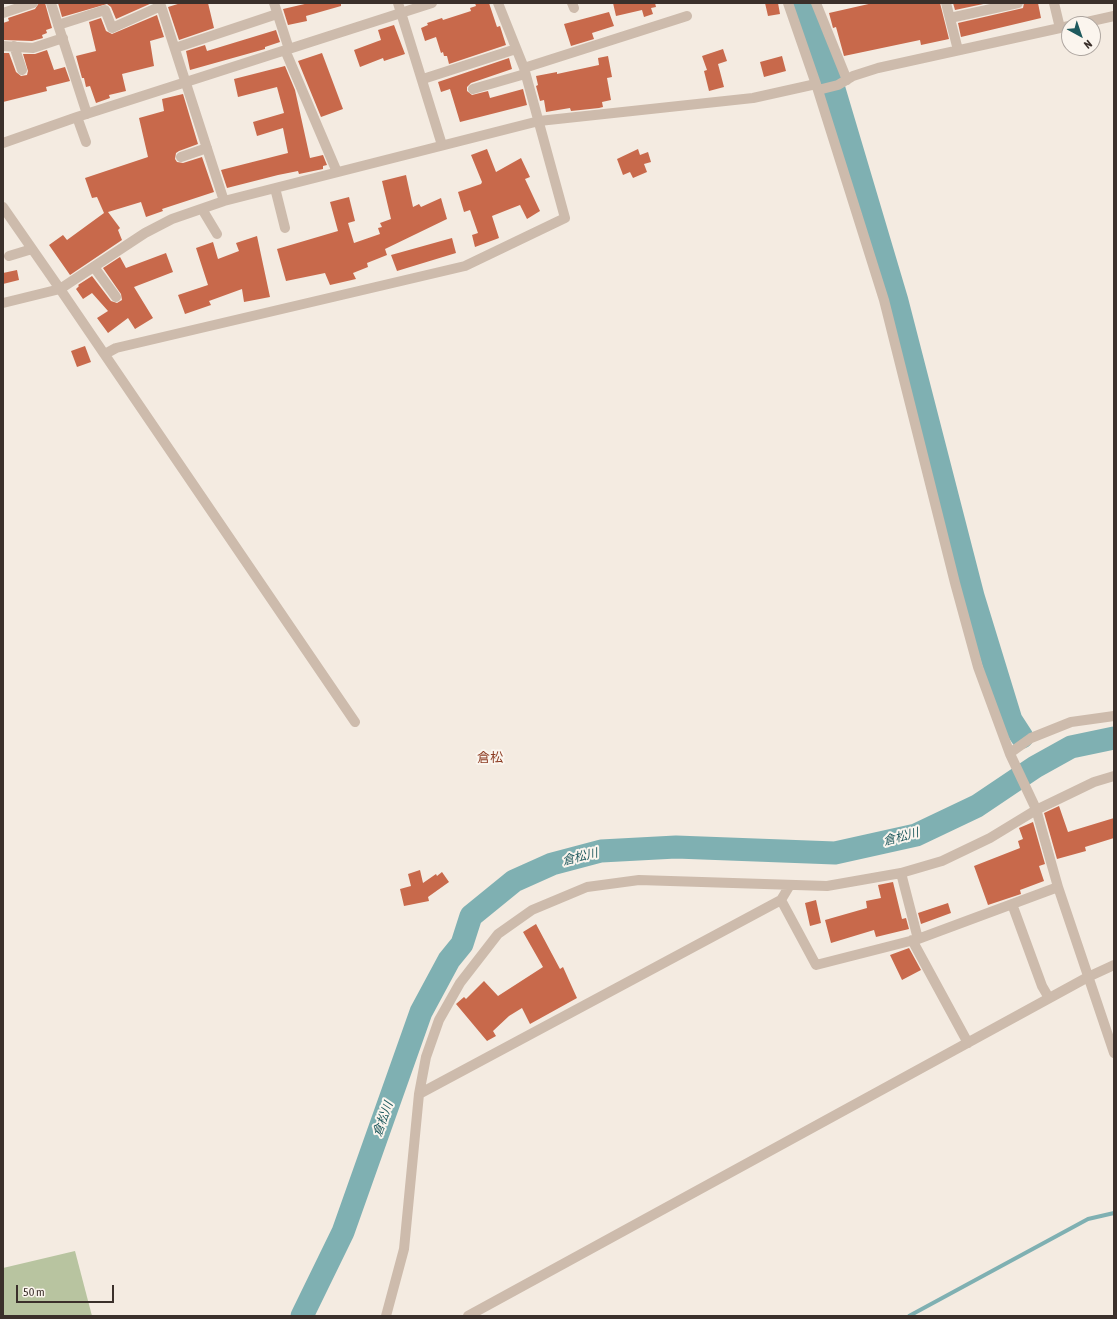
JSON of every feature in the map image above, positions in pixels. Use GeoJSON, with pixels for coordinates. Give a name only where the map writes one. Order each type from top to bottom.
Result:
{"type":"FeatureCollection","features":[{"type":"Feature","properties":{"kind":"street"},"geometry":{"type":"LineString","coordinates":[[3,13],[33,3]]}},
{"type":"Feature","properties":{"kind":"street"},"geometry":{"type":"LineString","coordinates":[[51,3],[63,38],[82,115],[86,142]]}},
{"type":"Feature","properties":{"kind":"street"},"geometry":{"type":"LineString","coordinates":[[398,3],[423,79],[442,145]]}},
{"type":"Feature","properties":{"kind":"street"},"geometry":{"type":"LineString","coordinates":[[3,143],[82,115],[432,3]]}},
{"type":"Feature","properties":{"kind":"street"},"geometry":{"type":"LineString","coordinates":[[105,354],[116,348],[465,266],[565,218],[525,71],[498,3]]}},
{"type":"Feature","properties":{"kind":"street"},"geometry":{"type":"LineString","coordinates":[[788,3],[820,88],[884,300],[953,578],[978,667],[1010,753],[1036,810],[1058,887],[1114,1053]]}},
{"type":"Feature","properties":{"kind":"street"},"geometry":{"type":"LineString","coordinates":[[816,3],[843,82]]}},
{"type":"Feature","properties":{"kind":"street"},"geometry":{"type":"LineString","coordinates":[[946,3],[958,50]]}},
{"type":"Feature","properties":{"kind":"street"},"geometry":{"type":"LineString","coordinates":[[950,18],[1018,3]]}},
{"type":"Feature","properties":{"kind":"street"},"geometry":{"type":"LineString","coordinates":[[1054,3],[1061,18]]}},
{"type":"Feature","properties":{"kind":"street"},"geometry":{"type":"LineString","coordinates":[[58,25],[105,10],[112,28],[161,5],[224,201]]}},
{"type":"Feature","properties":{"kind":"street"},"geometry":{"type":"LineString","coordinates":[[175,48],[277,6],[287,50],[337,172]]}},
{"type":"Feature","properties":{"kind":"street"},"geometry":{"type":"LineString","coordinates":[[473,89],[687,16]]}},
{"type":"Feature","properties":{"kind":"street"},"geometry":{"type":"LineString","coordinates":[[1101,19],[1114,16]]}},
{"type":"Feature","properties":{"kind":"street"},"geometry":{"type":"LineString","coordinates":[[3,303],[60,289],[145,233],[172,219],[224,201],[539,121],[754,98],[820,88],[843,82],[878,68],[1061,28]]}},
{"type":"Feature","properties":{"kind":"street"},"geometry":{"type":"LineString","coordinates":[[3,46],[33,48],[63,38]]}},
{"type":"Feature","properties":{"kind":"street"},"geometry":{"type":"LineString","coordinates":[[14,46],[22,70]]}},
{"type":"Feature","properties":{"kind":"street"},"geometry":{"type":"LineString","coordinates":[[423,79],[516,49]]}},
{"type":"Feature","properties":{"kind":"street"},"geometry":{"type":"LineString","coordinates":[[181,157],[207,148]]}},
{"type":"Feature","properties":{"kind":"street"},"geometry":{"type":"LineString","coordinates":[[276,188],[285,228]]}},
{"type":"Feature","properties":{"kind":"street"},"geometry":{"type":"LineString","coordinates":[[3,207],[105,354],[355,722]]}},
{"type":"Feature","properties":{"kind":"street"},"geometry":{"type":"LineString","coordinates":[[202,209],[217,234]]}},
{"type":"Feature","properties":{"kind":"street"},"geometry":{"type":"LineString","coordinates":[[10,256],[32,249]]}},
{"type":"Feature","properties":{"kind":"street"},"geometry":{"type":"LineString","coordinates":[[94,267],[116,297]]}},
{"type":"Feature","properties":{"kind":"street"},"geometry":{"type":"LineString","coordinates":[[1010,753],[1031,738],[1071,722],[1114,716]]}},
{"type":"Feature","properties":{"kind":"street"},"geometry":{"type":"LineString","coordinates":[[386,1316],[404,1249],[419,1094],[426,1057],[439,1020],[460,983],[498,934],[532,910],[587,887],[639,880],[827,886],[901,873],[942,861],[990,838],[1036,810],[1094,782],[1114,776]]}},
{"type":"Feature","properties":{"kind":"street"},"geometry":{"type":"LineString","coordinates":[[901,873],[915,939],[968,1043]]}},
{"type":"Feature","properties":{"kind":"street"},"geometry":{"type":"LineString","coordinates":[[419,1094],[781,900],[790,885]]}},
{"type":"Feature","properties":{"kind":"street"},"geometry":{"type":"LineString","coordinates":[[781,900],[816,965],[915,939],[1058,887]]}},
{"type":"Feature","properties":{"kind":"street"},"geometry":{"type":"LineString","coordinates":[[1012,904],[1042,986],[1049,998]]}},
{"type":"Feature","properties":{"kind":"street"},"geometry":{"type":"LineString","coordinates":[[468,1316],[1049,998],[1114,965]]}},
{"type":"Feature","properties":{"kind":"green space"},"geometry":{"type":"Polygon","coordinates":[[[75,1251],[92,1316],[3,1316],[3,1268],[75,1251]]]}},
{"type":"Feature","properties":{"kind":"building"},"geometry":{"type":"Polygon","coordinates":[[[39,3],[45,3],[52,28],[46,30],[47,33],[42,35],[43,38],[32,41],[3,40],[3,23],[9,21],[8,18],[35,9],[39,3]]]}},
{"type":"Feature","properties":{"kind":"building"},"geometry":{"type":"Polygon","coordinates":[[[58,3],[152,3],[116,19],[111,7],[107,4],[62,17],[58,3]]]}},
{"type":"Feature","properties":{"kind":"building"},"geometry":{"type":"Polygon","coordinates":[[[181,3],[208,3],[214,28],[179,40],[168,7],[181,3]]]}},
{"type":"Feature","properties":{"kind":"building"},"geometry":{"type":"Polygon","coordinates":[[[309,3],[341,3],[341,6],[306,16],[307,21],[288,25],[283,9],[309,3]]]}},
{"type":"Feature","properties":{"kind":"building"},"geometry":{"type":"Polygon","coordinates":[[[475,3],[489,3],[497,27],[500,26],[506,45],[449,64],[447,56],[444,56],[443,52],[441,53],[436,37],[425,41],[421,28],[428,25],[427,23],[442,18],[443,20],[471,11],[470,8],[476,6],[475,3]]]}},
{"type":"Feature","properties":{"kind":"building"},"geometry":{"type":"Polygon","coordinates":[[[613,3],[655,3],[656,7],[651,8],[653,14],[644,17],[642,10],[616,16],[613,3]]]}},
{"type":"Feature","properties":{"kind":"building"},"geometry":{"type":"Polygon","coordinates":[[[765,3],[778,3],[780,14],[768,16],[765,3]]]}},
{"type":"Feature","properties":{"kind":"building"},"geometry":{"type":"Polygon","coordinates":[[[873,3],[940,3],[949,39],[921,45],[920,40],[844,56],[836,27],[833,28],[829,13],[873,3]]]}},
{"type":"Feature","properties":{"kind":"building"},"geometry":{"type":"Polygon","coordinates":[[[953,3],[988,3],[955,10],[953,3]]]}},
{"type":"Feature","properties":{"kind":"building"},"geometry":{"type":"Polygon","coordinates":[[[1024,3],[1038,3],[1041,18],[961,37],[958,23],[1023,8],[1024,3]]]}},
{"type":"Feature","properties":{"kind":"building"},"geometry":{"type":"Polygon","coordinates":[[[609,12],[614,26],[592,33],[594,39],[571,46],[564,24],[609,12]]]}},
{"type":"Feature","properties":{"kind":"building"},"geometry":{"type":"Polygon","coordinates":[[[157,15],[164,37],[150,41],[154,66],[122,74],[126,91],[109,95],[110,98],[96,103],[90,86],[86,87],[84,78],[82,78],[76,56],[96,51],[89,22],[101,18],[106,31],[112,34],[157,15]]]}},
{"type":"Feature","properties":{"kind":"building"},"geometry":{"type":"Polygon","coordinates":[[[394,25],[405,54],[384,61],[383,58],[360,67],[354,50],[381,40],[378,30],[394,25]]]}},
{"type":"Feature","properties":{"kind":"building"},"geometry":{"type":"Polygon","coordinates":[[[276,30],[280,42],[265,47],[265,49],[190,70],[186,51],[205,45],[207,51],[276,30]]]}},
{"type":"Feature","properties":{"kind":"building"},"geometry":{"type":"Polygon","coordinates":[[[723,49],[727,61],[718,64],[724,87],[709,91],[704,71],[707,70],[702,56],[723,49]]]}},
{"type":"Feature","properties":{"kind":"building"},"geometry":{"type":"Polygon","coordinates":[[[47,50],[54,70],[65,67],[70,81],[46,87],[47,91],[3,102],[3,53],[9,53],[16,72],[21,76],[27,75],[28,71],[23,54],[35,54],[47,50]]]}},
{"type":"Feature","properties":{"kind":"building"},"geometry":{"type":"Polygon","coordinates":[[[322,53],[343,109],[321,117],[298,61],[322,53]]]}},
{"type":"Feature","properties":{"kind":"building"},"geometry":{"type":"Polygon","coordinates":[[[608,56],[612,77],[607,78],[611,100],[602,102],[603,107],[599,108],[571,111],[570,108],[546,112],[544,100],[540,101],[536,86],[538,85],[536,76],[557,72],[557,74],[599,65],[598,58],[608,56]]]}},
{"type":"Feature","properties":{"kind":"building"},"geometry":{"type":"Polygon","coordinates":[[[782,56],[786,71],[764,77],[760,62],[782,56]]]}},
{"type":"Feature","properties":{"kind":"building"},"geometry":{"type":"Polygon","coordinates":[[[509,58],[512,69],[471,83],[467,87],[467,91],[472,95],[488,91],[490,98],[523,89],[527,105],[460,122],[450,89],[441,92],[438,82],[509,58]]]}},
{"type":"Feature","properties":{"kind":"building"},"geometry":{"type":"Polygon","coordinates":[[[285,66],[295,90],[310,158],[323,155],[327,165],[323,166],[323,169],[299,174],[298,171],[227,188],[221,170],[288,153],[283,128],[257,136],[253,122],[284,113],[277,87],[238,97],[234,79],[285,66]]]}},
{"type":"Feature","properties":{"kind":"building"},"geometry":{"type":"Polygon","coordinates":[[[183,94],[198,144],[179,151],[176,153],[175,159],[177,162],[183,163],[202,157],[214,192],[162,209],[163,211],[146,217],[141,202],[108,212],[120,228],[118,230],[122,240],[70,275],[49,245],[63,235],[67,240],[104,213],[97,197],[92,198],[85,178],[148,157],[139,118],[164,111],[162,99],[183,94]]]}},
{"type":"Feature","properties":{"kind":"building"},"geometry":{"type":"Polygon","coordinates":[[[487,149],[496,172],[521,158],[530,177],[525,179],[540,211],[527,219],[520,205],[492,216],[499,238],[475,247],[472,235],[478,233],[470,210],[464,212],[458,192],[481,184],[482,182],[471,155],[487,149]]]}},
{"type":"Feature","properties":{"kind":"building"},"geometry":{"type":"Polygon","coordinates":[[[638,149],[640,155],[648,152],[651,162],[644,164],[647,172],[633,178],[630,172],[623,175],[617,159],[638,149]]]}},
{"type":"Feature","properties":{"kind":"building"},"geometry":{"type":"Polygon","coordinates":[[[406,175],[413,207],[419,204],[421,207],[441,198],[447,219],[385,249],[387,255],[367,263],[368,267],[353,273],[356,279],[330,285],[325,273],[286,281],[277,249],[338,231],[330,202],[349,197],[355,221],[348,223],[354,243],[380,234],[378,228],[382,227],[380,223],[391,219],[382,181],[406,175]]]}},
{"type":"Feature","properties":{"kind":"building"},"geometry":{"type":"Polygon","coordinates":[[[257,236],[270,297],[244,302],[242,289],[209,301],[211,305],[185,314],[178,295],[208,285],[196,248],[213,242],[218,259],[239,251],[236,243],[257,236]]]}},
{"type":"Feature","properties":{"kind":"building"},"geometry":{"type":"Polygon","coordinates":[[[452,238],[456,253],[397,271],[391,255],[452,238]]]}},
{"type":"Feature","properties":{"kind":"building"},"geometry":{"type":"Polygon","coordinates":[[[166,253],[173,272],[134,287],[153,318],[135,329],[128,318],[108,333],[97,318],[108,311],[92,293],[83,299],[76,289],[79,286],[78,285],[92,276],[111,301],[117,303],[122,300],[121,294],[103,268],[120,257],[126,268],[166,253]]]}},
{"type":"Feature","properties":{"kind":"building"},"geometry":{"type":"Polygon","coordinates":[[[17,270],[19,280],[3,284],[3,273],[17,270]]]}},
{"type":"Feature","properties":{"kind":"building"},"geometry":{"type":"Polygon","coordinates":[[[85,346],[91,362],[77,367],[71,351],[85,346]]]}},
{"type":"Feature","properties":{"kind":"building"},"geometry":{"type":"Polygon","coordinates":[[[1059,806],[1068,832],[1114,818],[1114,838],[1085,847],[1086,851],[1057,859],[1044,813],[1059,806]]]}},
{"type":"Feature","properties":{"kind":"building"},"geometry":{"type":"Polygon","coordinates":[[[1033,822],[1045,864],[1039,866],[1044,881],[1020,890],[1021,894],[988,905],[974,866],[1020,848],[1018,841],[1023,839],[1019,828],[1033,822]]]}},
{"type":"Feature","properties":{"kind":"building"},"geometry":{"type":"Polygon","coordinates":[[[420,870],[423,883],[436,874],[437,876],[442,872],[449,882],[428,897],[429,901],[404,906],[400,889],[411,886],[408,874],[420,870]]]}},
{"type":"Feature","properties":{"kind":"building"},"geometry":{"type":"Polygon","coordinates":[[[893,882],[902,919],[906,918],[909,929],[876,937],[874,930],[831,943],[825,920],[867,908],[866,901],[881,898],[878,885],[893,882]]]}},
{"type":"Feature","properties":{"kind":"building"},"geometry":{"type":"Polygon","coordinates":[[[816,900],[821,923],[810,926],[805,903],[816,900]]]}},
{"type":"Feature","properties":{"kind":"building"},"geometry":{"type":"Polygon","coordinates":[[[948,903],[951,913],[921,924],[918,913],[948,903]]]}},
{"type":"Feature","properties":{"kind":"building"},"geometry":{"type":"Polygon","coordinates":[[[536,924],[560,969],[563,967],[577,998],[530,1024],[522,1008],[509,1016],[493,1031],[496,1036],[487,1041],[456,1004],[464,997],[466,999],[484,981],[498,996],[543,967],[523,932],[536,924]]]}},
{"type":"Feature","properties":{"kind":"building"},"geometry":{"type":"Polygon","coordinates":[[[909,948],[921,970],[902,980],[890,955],[909,948]]]}},
{"type":"Feature","properties":{"kind":"waterway"},"geometry":{"type":"LineString","coordinates":[[803,3],[831,79],[897,301],[973,596],[1011,720],[1022,737]]}},
{"type":"Feature","properties":{"kind":"waterway","name":"倉松川"},"geometry":{"type":"LineString","coordinates":[[302,1316],[343,1232],[421,1012],[449,960],[462,944],[471,916],[514,881],[552,864],[601,851],[676,847],[835,853],[916,835],[977,806],[1035,767],[1071,747],[1114,738]]}},
{"type":"Feature","properties":{"kind":"waterway"},"geometry":{"type":"LineString","coordinates":[[909,1316],[1088,1219],[1114,1213]]}},
{"type":"Feature","properties":{"kind":"district","name":"倉松"},"geometry":{"type":"Point","coordinates":[490,758]}}]}
